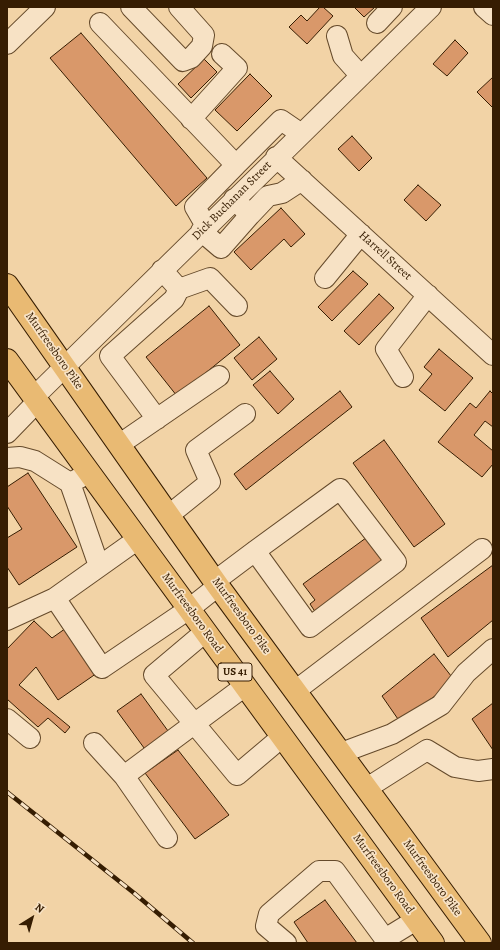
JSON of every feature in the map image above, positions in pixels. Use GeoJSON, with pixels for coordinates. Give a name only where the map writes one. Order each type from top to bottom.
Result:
{"type":"FeatureCollection","features":[{"type":"Feature","properties":{"kind":"main road","name":"Murfreesboro Pike"},"geometry":{"type":"LineString","coordinates":[[7,285],[217,583],[480,943]]}},
{"type":"Feature","properties":{"kind":"main road","name":"Murfreesboro Road"},"geometry":{"type":"LineString","coordinates":[[7,360],[433,943]]}},
{"type":"Feature","properties":{"kind":"street"},"geometry":{"type":"LineString","coordinates":[[7,44],[45,7]]}},
{"type":"Feature","properties":{"kind":"street"},"geometry":{"type":"LineString","coordinates":[[131,7],[183,61],[191,58],[202,46],[204,35],[179,7]]}},
{"type":"Feature","properties":{"kind":"street"},"geometry":{"type":"LineString","coordinates":[[377,23],[392,7]]}},
{"type":"Feature","properties":{"kind":"street"},"geometry":{"type":"LineString","coordinates":[[402,7],[415,22]]}},
{"type":"Feature","properties":{"kind":"street","name":"Dick Buchanan Street"},"geometry":{"type":"LineString","coordinates":[[7,433],[65,366],[276,157],[431,7]]}},
{"type":"Feature","properties":{"kind":"street"},"geometry":{"type":"LineString","coordinates":[[484,7],[493,15]]}},
{"type":"Feature","properties":{"kind":"street"},"geometry":{"type":"LineString","coordinates":[[100,23],[236,166]]}},
{"type":"Feature","properties":{"kind":"street"},"geometry":{"type":"LineString","coordinates":[[337,36],[343,56],[360,75]]}},
{"type":"Feature","properties":{"kind":"street"},"geometry":{"type":"LineString","coordinates":[[191,119],[237,68],[222,54]]}},
{"type":"Feature","properties":{"kind":"street"},"geometry":{"type":"LineString","coordinates":[[300,134],[281,120],[195,207],[204,229],[221,248],[268,196],[282,193],[302,180]]}},
{"type":"Feature","properties":{"kind":"street","name":"Harrell Street"},"geometry":{"type":"LineString","coordinates":[[276,157],[493,355]]}},
{"type":"Feature","properties":{"kind":"street"},"geometry":{"type":"LineString","coordinates":[[234,199],[250,215]]}},
{"type":"Feature","properties":{"kind":"street"},"geometry":{"type":"LineString","coordinates":[[325,278],[361,234]]}},
{"type":"Feature","properties":{"kind":"street"},"geometry":{"type":"LineString","coordinates":[[162,270],[179,290]]}},
{"type":"Feature","properties":{"kind":"street"},"geometry":{"type":"LineString","coordinates":[[157,419],[110,356],[174,299],[179,290],[210,278],[237,306]]}},
{"type":"Feature","properties":{"kind":"street"},"geometry":{"type":"LineString","coordinates":[[403,378],[386,349],[428,295]]}},
{"type":"Feature","properties":{"kind":"street"},"geometry":{"type":"LineString","coordinates":[[120,444],[219,376]]}},
{"type":"Feature","properties":{"kind":"street"},"geometry":{"type":"LineString","coordinates":[[169,515],[210,482],[196,450],[245,414]]}},
{"type":"Feature","properties":{"kind":"street"},"geometry":{"type":"LineString","coordinates":[[7,458],[20,457],[35,462],[70,483],[99,566]]}},
{"type":"Feature","properties":{"kind":"street"},"geometry":{"type":"LineString","coordinates":[[70,483],[89,472]]}},
{"type":"Feature","properties":{"kind":"street"},"geometry":{"type":"LineString","coordinates":[[55,598],[102,668],[189,609],[255,551],[340,489],[396,562],[310,627],[255,551]]}},
{"type":"Feature","properties":{"kind":"street"},"geometry":{"type":"LineString","coordinates":[[7,620],[55,598],[138,539]]}},
{"type":"Feature","properties":{"kind":"street"},"geometry":{"type":"LineString","coordinates":[[295,691],[482,549]]}},
{"type":"Feature","properties":{"kind":"street"},"geometry":{"type":"LineString","coordinates":[[205,632],[154,675],[237,775],[282,737]]}},
{"type":"Feature","properties":{"kind":"street"},"geometry":{"type":"LineString","coordinates":[[341,753],[392,734],[441,705],[466,673],[493,649]]}},
{"type":"Feature","properties":{"kind":"street"},"geometry":{"type":"LineString","coordinates":[[124,776],[245,686]]}},
{"type":"Feature","properties":{"kind":"street"},"geometry":{"type":"LineString","coordinates":[[7,719],[30,738]]}},
{"type":"Feature","properties":{"kind":"street"},"geometry":{"type":"LineString","coordinates":[[94,743],[124,776],[167,838]]}},
{"type":"Feature","properties":{"kind":"street"},"geometry":{"type":"LineString","coordinates":[[367,788],[427,750],[455,767],[478,771],[493,768]]}},
{"type":"Feature","properties":{"kind":"street"},"geometry":{"type":"LineString","coordinates":[[286,943],[266,926],[269,914],[319,871],[335,871],[387,941],[416,920]]}},
{"type":"Feature","properties":{"kind":"building"},"geometry":{"type":"Polygon","coordinates":[[[320,7],[323,7],[333,16],[307,44],[289,27],[301,15],[307,21],[320,7]]]}},
{"type":"Feature","properties":{"kind":"building"},"geometry":{"type":"Polygon","coordinates":[[[354,7],[375,7],[364,17],[354,7]]]}},
{"type":"Feature","properties":{"kind":"building"},"geometry":{"type":"Polygon","coordinates":[[[81,33],[207,178],[176,206],[50,58],[81,33]]]}},
{"type":"Feature","properties":{"kind":"building"},"geometry":{"type":"Polygon","coordinates":[[[455,40],[468,53],[447,76],[433,64],[455,40]]]}},
{"type":"Feature","properties":{"kind":"building"},"geometry":{"type":"Polygon","coordinates":[[[204,59],[217,72],[191,98],[178,84],[204,59]]]}},
{"type":"Feature","properties":{"kind":"building"},"geometry":{"type":"Polygon","coordinates":[[[250,74],[272,96],[237,131],[215,110],[250,74]]]}},
{"type":"Feature","properties":{"kind":"building"},"geometry":{"type":"Polygon","coordinates":[[[493,77],[493,108],[477,92],[493,77]]]}},
{"type":"Feature","properties":{"kind":"building"},"geometry":{"type":"Polygon","coordinates":[[[352,136],[372,158],[359,171],[338,149],[352,136]]]}},
{"type":"Feature","properties":{"kind":"building"},"geometry":{"type":"Polygon","coordinates":[[[418,185],[441,205],[426,221],[404,200],[418,185]]]}},
{"type":"Feature","properties":{"kind":"building"},"geometry":{"type":"Polygon","coordinates":[[[281,208],[305,234],[291,247],[284,239],[251,270],[234,252],[281,208]]]}},
{"type":"Feature","properties":{"kind":"building"},"geometry":{"type":"Polygon","coordinates":[[[353,271],[368,284],[332,321],[318,307],[353,271]]]}},
{"type":"Feature","properties":{"kind":"building"},"geometry":{"type":"Polygon","coordinates":[[[379,294],[394,308],[359,345],[344,331],[379,294]]]}},
{"type":"Feature","properties":{"kind":"building"},"geometry":{"type":"Polygon","coordinates":[[[209,306],[240,345],[177,396],[146,357],[209,306]]]}},
{"type":"Feature","properties":{"kind":"building"},"geometry":{"type":"Polygon","coordinates":[[[259,337],[277,359],[252,380],[234,358],[259,337]]]}},
{"type":"Feature","properties":{"kind":"building"},"geometry":{"type":"Polygon","coordinates":[[[439,349],[473,378],[445,411],[419,390],[432,374],[424,367],[439,349]]]}},
{"type":"Feature","properties":{"kind":"building"},"geometry":{"type":"Polygon","coordinates":[[[270,371],[294,399],[278,414],[253,385],[270,371]]]}},
{"type":"Feature","properties":{"kind":"building"},"geometry":{"type":"Polygon","coordinates":[[[340,391],[352,407],[246,490],[234,474],[340,391]]]}},
{"type":"Feature","properties":{"kind":"building"},"geometry":{"type":"Polygon","coordinates":[[[490,391],[493,394],[493,427],[485,421],[474,435],[493,451],[493,464],[482,477],[438,442],[470,403],[476,408],[490,391]]]}},
{"type":"Feature","properties":{"kind":"building"},"geometry":{"type":"Polygon","coordinates":[[[384,440],[445,524],[414,547],[353,463],[384,440]]]}},
{"type":"Feature","properties":{"kind":"building"},"geometry":{"type":"Polygon","coordinates":[[[28,473],[77,547],[19,585],[7,567],[7,538],[22,529],[7,506],[7,487],[28,473]]]}},
{"type":"Feature","properties":{"kind":"building"},"geometry":{"type":"Polygon","coordinates":[[[370,535],[390,564],[318,616],[310,604],[315,600],[303,584],[370,535]]]}},
{"type":"Feature","properties":{"kind":"building"},"geometry":{"type":"Polygon","coordinates":[[[493,565],[493,620],[448,657],[421,618],[493,565]]]}},
{"type":"Feature","properties":{"kind":"building"},"geometry":{"type":"Polygon","coordinates":[[[34,621],[52,638],[69,626],[100,671],[58,700],[36,667],[19,685],[70,727],[65,733],[48,718],[38,727],[7,699],[7,649],[34,621]]]}},
{"type":"Feature","properties":{"kind":"building"},"geometry":{"type":"Polygon","coordinates":[[[434,654],[455,681],[400,722],[382,696],[434,654]]]}},
{"type":"Feature","properties":{"kind":"building"},"geometry":{"type":"Polygon","coordinates":[[[141,694],[171,735],[147,752],[117,711],[141,694]]]}},
{"type":"Feature","properties":{"kind":"building"},"geometry":{"type":"Polygon","coordinates":[[[493,703],[493,750],[472,719],[493,703]]]}},
{"type":"Feature","properties":{"kind":"building"},"geometry":{"type":"Polygon","coordinates":[[[178,750],[229,815],[195,839],[145,773],[178,750]]]}},
{"type":"Feature","properties":{"kind":"building"},"geometry":{"type":"Polygon","coordinates":[[[325,900],[357,943],[308,943],[294,922],[325,900]]]}},
{"type":"Feature","properties":{"kind":"railway"},"geometry":{"type":"LineString","coordinates":[[7,792],[134,893],[193,943]]}}]}
